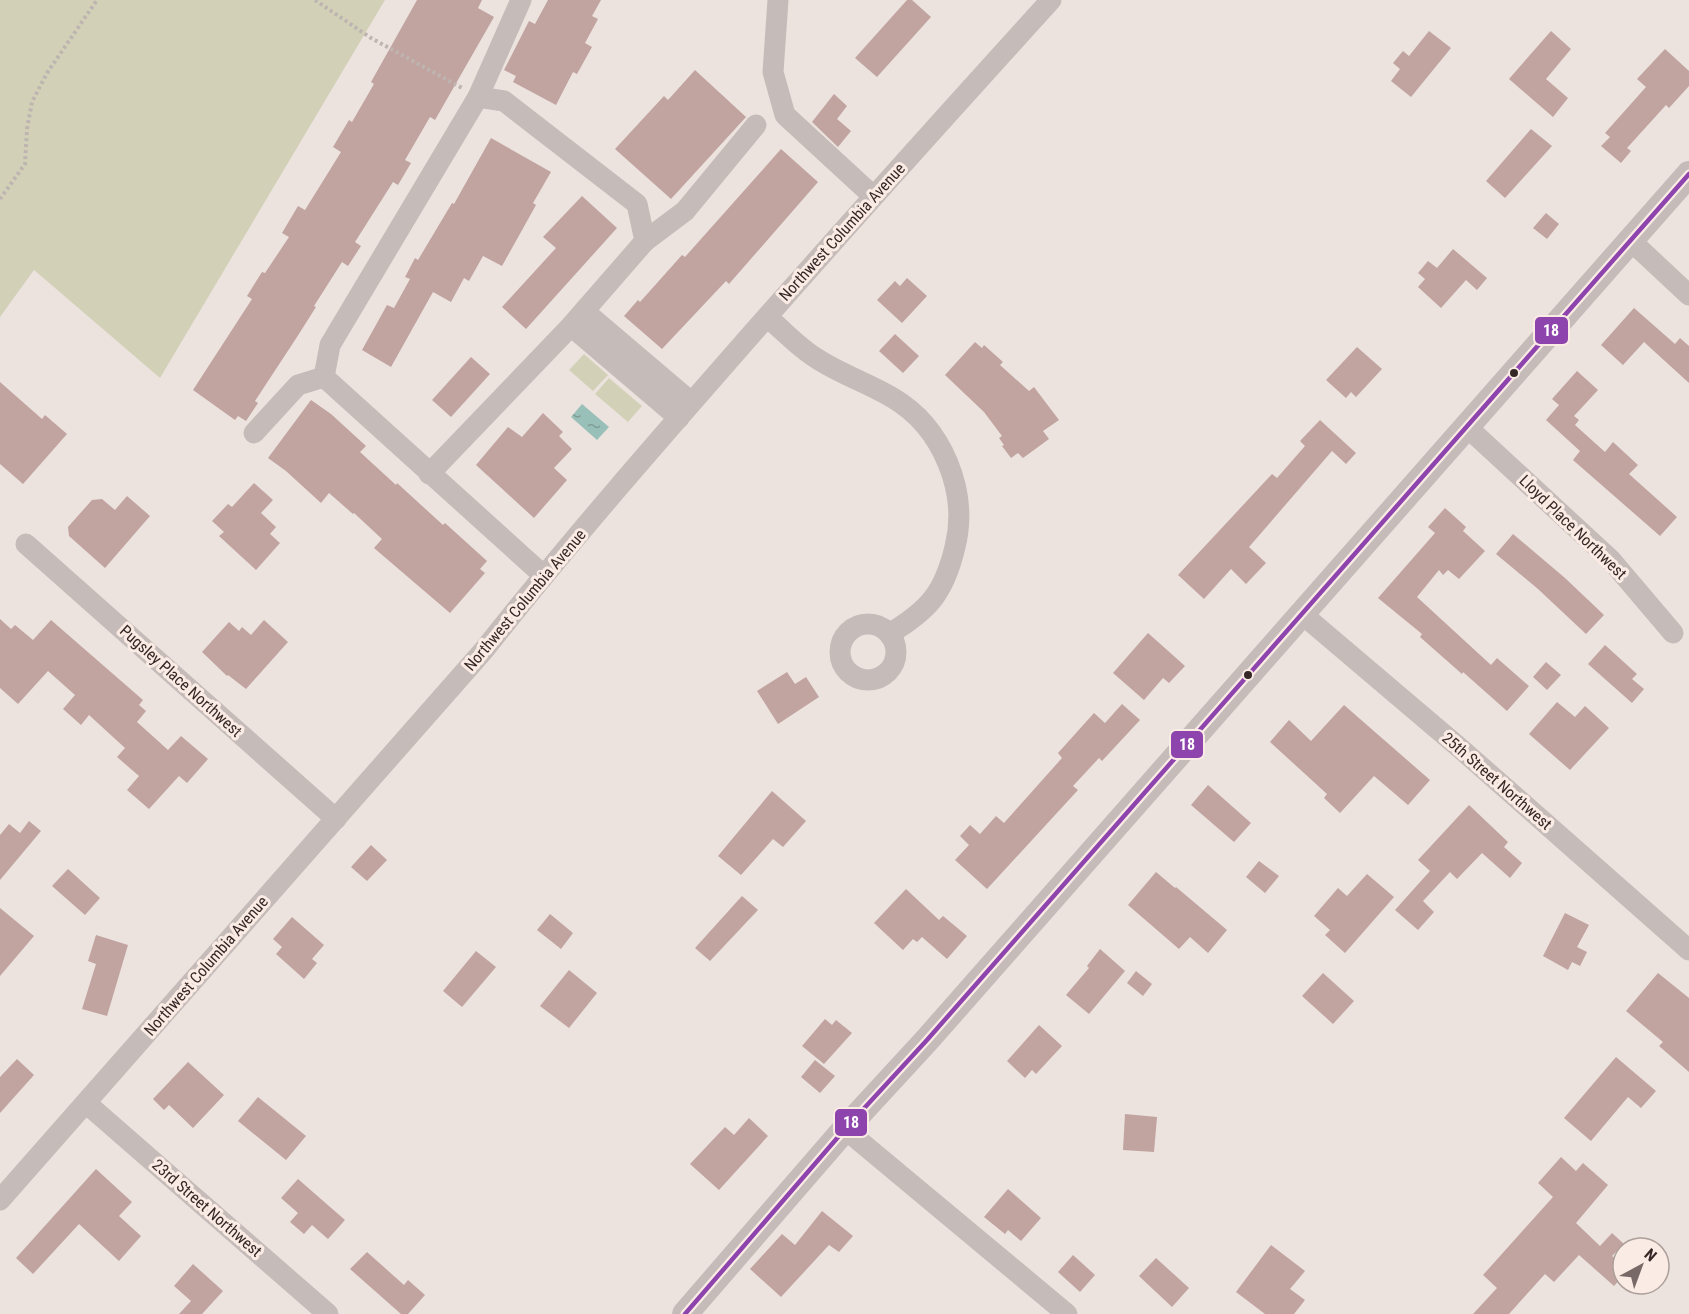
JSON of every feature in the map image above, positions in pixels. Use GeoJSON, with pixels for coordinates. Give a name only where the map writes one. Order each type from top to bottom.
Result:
{"type":"FeatureCollection","features":[{"type":"Feature","properties":{"kind":"street"},"geometry":{"type":"LineString","coordinates":[[324,377],[330,345],[478,98],[521,0]]}},
{"type":"Feature","properties":{"kind":"street"},"geometry":{"type":"LineString","coordinates":[[778,0],[773,72],[785,115],[873,196]]}},
{"type":"Feature","properties":{"kind":"street","name":"Northwest Columbia Avenue"},"geometry":{"type":"LineString","coordinates":[[0,1200],[484,650],[543,575],[685,410],[873,196],[1050,0]]}},
{"type":"Feature","properties":{"kind":"street"},"geometry":{"type":"LineString","coordinates":[[478,98],[504,101],[637,204],[645,241]]}},
{"type":"Feature","properties":{"kind":"street"},"geometry":{"type":"LineString","coordinates":[[429,474],[578,319],[645,241],[685,211],[756,125]]}},
{"type":"Feature","properties":{"kind":"street"},"geometry":{"type":"LineString","coordinates":[[685,1314],[845,1129],[927,1040],[1689,174]]}},
{"type":"Feature","properties":{"kind":"street"},"geometry":{"type":"LineString","coordinates":[[1631,241],[1689,295]]}},
{"type":"Feature","properties":{"kind":"street"},"geometry":{"type":"LineString","coordinates":[[767,317],[814,358],[895,399],[929,428],[949,463],[958,495],[959,532],[949,573],[931,604],[912,620],[889,634]]}},
{"type":"Feature","properties":{"kind":"street"},"geometry":{"type":"LineString","coordinates":[[578,319],[685,410]]}},
{"type":"Feature","properties":{"kind":"street"},"geometry":{"type":"LineString","coordinates":[[254,433],[298,385],[324,377]]}},
{"type":"Feature","properties":{"kind":"street"},"geometry":{"type":"LineString","coordinates":[[324,377],[543,575]]}},
{"type":"Feature","properties":{"kind":"street","name":"Lloyd Place Northwest"},"geometry":{"type":"LineString","coordinates":[[1467,427],[1611,560],[1673,633]]}},
{"type":"Feature","properties":{"kind":"street","name":"Pugsley Place Northwest"},"geometry":{"type":"LineString","coordinates":[[26,544],[336,819]]}},
{"type":"Feature","properties":{"kind":"street","name":"25th Street Northwest"},"geometry":{"type":"LineString","coordinates":[[1302,614],[1470,757],[1689,951]]}},
{"type":"Feature","properties":{"kind":"street","name":"23rd Street Northwest"},"geometry":{"type":"LineString","coordinates":[[86,1103],[328,1314]]}},
{"type":"Feature","properties":{"kind":"street"},"geometry":{"type":"LineString","coordinates":[[845,1129],[1067,1314]]}},
{"type":"Feature","properties":{"kind":"path"},"geometry":{"type":"LineString","coordinates":[[0,199],[25,164],[27,129],[32,102],[47,73],[97,0]]}},
{"type":"Feature","properties":{"kind":"path"},"geometry":{"type":"LineString","coordinates":[[315,0],[371,38],[478,98]]}},
{"type":"Feature","properties":{"kind":"green space"},"geometry":{"type":"Polygon","coordinates":[[[0,0],[385,0],[160,378],[34,270],[0,317],[0,0]]]}},
{"type":"Feature","properties":{"kind":"green space"},"geometry":{"type":"Polygon","coordinates":[[[584,354],[608,375],[593,391],[569,370],[584,354]]]}},
{"type":"Feature","properties":{"kind":"green space"},"geometry":{"type":"Polygon","coordinates":[[[609,378],[642,406],[628,422],[595,394],[609,378]]]}},
{"type":"Feature","properties":{"kind":"water"},"geometry":{"type":"Polygon","coordinates":[[[582,404],[609,427],[597,440],[571,417],[582,404]]]}},
{"type":"Feature","properties":{"kind":"building"},"geometry":{"type":"Polygon","coordinates":[[[417,0],[482,0],[478,8],[494,17],[435,120],[430,117],[405,160],[411,163],[398,185],[393,182],[355,242],[361,246],[348,266],[342,262],[314,306],[316,307],[255,401],[258,403],[246,421],[238,416],[235,420],[193,390],[252,299],[247,296],[262,272],[265,273],[289,237],[282,233],[298,206],[305,210],[341,152],[333,147],[349,120],[352,122],[374,84],[371,82],[417,0]]]}},
{"type":"Feature","properties":{"kind":"building"},"geometry":{"type":"Polygon","coordinates":[[[548,0],[601,0],[592,16],[598,19],[585,43],[592,47],[577,74],[573,72],[556,105],[513,82],[516,76],[504,70],[529,21],[535,24],[548,0]]]}},
{"type":"Feature","properties":{"kind":"building"},"geometry":{"type":"Polygon","coordinates":[[[907,0],[912,0],[931,17],[877,77],[855,58],[907,0]]]}},
{"type":"Feature","properties":{"kind":"building"},"geometry":{"type":"Polygon","coordinates":[[[1429,31],[1451,48],[1411,97],[1391,81],[1400,69],[1393,63],[1403,51],[1409,56],[1429,31]]]}},
{"type":"Feature","properties":{"kind":"building"},"geometry":{"type":"Polygon","coordinates":[[[1551,31],[1571,49],[1546,79],[1568,98],[1553,117],[1509,79],[1551,31]]]}},
{"type":"Feature","properties":{"kind":"building"},"geometry":{"type":"Polygon","coordinates":[[[1665,49],[1689,71],[1689,86],[1669,108],[1666,105],[1627,148],[1631,151],[1621,163],[1601,146],[1610,137],[1605,133],[1646,87],[1637,79],[1665,49]]]}},
{"type":"Feature","properties":{"kind":"building"},"geometry":{"type":"Polygon","coordinates":[[[695,70],[746,117],[671,199],[615,149],[664,96],[668,100],[695,70]]]}},
{"type":"Feature","properties":{"kind":"building"},"geometry":{"type":"Polygon","coordinates":[[[834,94],[847,106],[837,119],[851,131],[838,147],[812,122],[834,94]]]}},
{"type":"Feature","properties":{"kind":"building"},"geometry":{"type":"Polygon","coordinates":[[[1531,129],[1552,146],[1505,198],[1486,181],[1531,129]]]}},
{"type":"Feature","properties":{"kind":"building"},"geometry":{"type":"Polygon","coordinates":[[[491,138],[551,172],[533,203],[536,205],[502,266],[483,256],[469,281],[464,278],[451,302],[433,292],[391,367],[362,350],[387,305],[394,308],[410,279],[405,277],[415,258],[418,260],[452,203],[454,204],[491,138]]]}},
{"type":"Feature","properties":{"kind":"building"},"geometry":{"type":"Polygon","coordinates":[[[781,149],[818,182],[729,284],[726,281],[662,349],[624,316],[638,300],[640,302],[682,255],[685,257],[781,149]]]}},
{"type":"Feature","properties":{"kind":"building"},"geometry":{"type":"Polygon","coordinates":[[[582,196],[617,228],[526,329],[502,307],[556,248],[543,237],[582,196]]]}},
{"type":"Feature","properties":{"kind":"building"},"geometry":{"type":"Polygon","coordinates":[[[1546,213],[1559,224],[1547,239],[1533,228],[1546,213]]]}},
{"type":"Feature","properties":{"kind":"building"},"geometry":{"type":"Polygon","coordinates":[[[1453,249],[1487,278],[1477,290],[1466,280],[1441,308],[1418,287],[1425,279],[1418,273],[1428,261],[1437,268],[1453,249]]]}},
{"type":"Feature","properties":{"kind":"building"},"geometry":{"type":"Polygon","coordinates":[[[907,278],[927,296],[902,323],[877,300],[895,281],[900,286],[907,278]]]}},
{"type":"Feature","properties":{"kind":"building"},"geometry":{"type":"Polygon","coordinates":[[[1634,308],[1675,344],[1680,338],[1689,346],[1689,383],[1644,342],[1623,365],[1601,345],[1634,308]]]}},
{"type":"Feature","properties":{"kind":"building"},"geometry":{"type":"Polygon","coordinates":[[[895,334],[919,356],[903,373],[879,351],[895,334]]]}},
{"type":"Feature","properties":{"kind":"building"},"geometry":{"type":"Polygon","coordinates":[[[975,342],[982,348],[984,345],[1003,362],[1000,365],[1029,391],[1034,387],[1059,420],[1043,431],[1049,439],[1023,458],[1018,453],[1011,458],[1002,446],[1004,445],[999,438],[1002,436],[984,412],[945,375],[975,342]]]}},
{"type":"Feature","properties":{"kind":"building"},"geometry":{"type":"Polygon","coordinates":[[[1357,347],[1382,369],[1356,397],[1351,392],[1346,398],[1326,380],[1357,347]]]}},
{"type":"Feature","properties":{"kind":"building"},"geometry":{"type":"Polygon","coordinates":[[[471,357],[490,374],[451,417],[432,400],[471,357]]]}},
{"type":"Feature","properties":{"kind":"building"},"geometry":{"type":"Polygon","coordinates":[[[1577,371],[1598,390],[1574,416],[1579,420],[1575,425],[1605,452],[1613,442],[1638,465],[1629,474],[1677,517],[1660,536],[1573,460],[1580,451],[1546,420],[1559,405],[1552,399],[1577,371]]]}},
{"type":"Feature","properties":{"kind":"building"},"geometry":{"type":"Polygon","coordinates":[[[0,382],[42,419],[45,415],[67,434],[23,484],[0,464],[0,382]]]}},
{"type":"Feature","properties":{"kind":"building"},"geometry":{"type":"Polygon","coordinates":[[[311,400],[331,414],[366,446],[360,452],[396,485],[397,483],[443,525],[445,523],[487,561],[480,569],[485,573],[450,613],[374,548],[382,539],[354,513],[329,493],[321,503],[268,458],[311,400]]]}},
{"type":"Feature","properties":{"kind":"building"},"geometry":{"type":"Polygon","coordinates":[[[543,413],[563,432],[559,436],[572,449],[554,468],[567,480],[534,518],[476,465],[508,427],[522,437],[543,413]]]}},
{"type":"Feature","properties":{"kind":"building"},"geometry":{"type":"Polygon","coordinates":[[[1320,420],[1356,453],[1346,464],[1332,451],[1249,547],[1266,563],[1246,584],[1231,569],[1204,599],[1178,575],[1272,474],[1277,478],[1305,446],[1300,441],[1320,420]]]}},
{"type":"Feature","properties":{"kind":"building"},"geometry":{"type":"Polygon","coordinates":[[[254,483],[273,500],[261,513],[276,527],[270,534],[280,543],[256,570],[219,536],[224,532],[212,521],[228,504],[232,507],[254,483]]]}},
{"type":"Feature","properties":{"kind":"building"},"geometry":{"type":"Polygon","coordinates":[[[127,496],[150,516],[105,568],[69,536],[68,527],[92,500],[102,499],[115,510],[127,496]]]}},
{"type":"Feature","properties":{"kind":"building"},"geometry":{"type":"Polygon","coordinates":[[[1445,508],[1466,527],[1463,531],[1485,551],[1459,579],[1448,570],[1443,575],[1439,570],[1417,597],[1491,665],[1497,658],[1529,686],[1507,711],[1420,637],[1422,634],[1378,598],[1435,533],[1428,527],[1445,508]]]}},
{"type":"Feature","properties":{"kind":"building"},"geometry":{"type":"Polygon","coordinates":[[[1513,534],[1604,615],[1586,634],[1496,554],[1513,534]]]}},
{"type":"Feature","properties":{"kind":"building"},"geometry":{"type":"Polygon","coordinates":[[[0,619],[11,629],[15,625],[33,640],[51,620],[143,700],[139,705],[146,711],[137,722],[168,750],[181,736],[208,759],[187,783],[179,776],[149,809],[127,790],[139,776],[117,757],[125,748],[89,715],[81,725],[63,709],[75,695],[48,671],[18,704],[0,688],[0,619]]]}},
{"type":"Feature","properties":{"kind":"building"},"geometry":{"type":"Polygon","coordinates":[[[264,620],[288,642],[246,689],[227,676],[202,652],[229,622],[239,631],[242,627],[251,635],[264,620]]]}},
{"type":"Feature","properties":{"kind":"building"},"geometry":{"type":"Polygon","coordinates":[[[1148,633],[1185,666],[1169,683],[1163,678],[1144,700],[1113,673],[1148,633]]]}},
{"type":"Feature","properties":{"kind":"building"},"geometry":{"type":"Polygon","coordinates":[[[1605,645],[1637,674],[1632,679],[1644,689],[1632,703],[1588,664],[1605,645]]]}},
{"type":"Feature","properties":{"kind":"building"},"geometry":{"type":"Polygon","coordinates":[[[1546,662],[1561,675],[1547,690],[1533,677],[1546,662]]]}},
{"type":"Feature","properties":{"kind":"building"},"geometry":{"type":"Polygon","coordinates":[[[787,672],[795,684],[806,677],[819,697],[778,724],[757,691],[787,672]]]}},
{"type":"Feature","properties":{"kind":"building"},"geometry":{"type":"Polygon","coordinates":[[[1557,702],[1575,717],[1585,706],[1609,728],[1570,770],[1529,734],[1557,702]]]}},
{"type":"Feature","properties":{"kind":"building"},"geometry":{"type":"Polygon","coordinates":[[[1122,704],[1140,720],[1102,761],[1099,758],[1073,786],[1078,790],[987,889],[955,860],[969,845],[960,836],[970,825],[980,834],[996,816],[1004,823],[1062,758],[1058,753],[1094,713],[1105,723],[1122,704]]]}},
{"type":"Feature","properties":{"kind":"building"},"geometry":{"type":"Polygon","coordinates":[[[1344,705],[1430,780],[1408,805],[1374,776],[1340,813],[1324,798],[1327,794],[1270,742],[1289,720],[1311,741],[1344,705]]]}},
{"type":"Feature","properties":{"kind":"building"},"geometry":{"type":"Polygon","coordinates":[[[1208,785],[1251,823],[1234,842],[1191,805],[1208,785]]]}},
{"type":"Feature","properties":{"kind":"building"},"geometry":{"type":"Polygon","coordinates":[[[772,791],[806,821],[783,847],[773,839],[741,875],[718,856],[772,791]]]}},
{"type":"Feature","properties":{"kind":"building"},"geometry":{"type":"Polygon","coordinates":[[[1469,805],[1508,842],[1504,847],[1522,863],[1510,878],[1482,853],[1457,879],[1450,872],[1423,901],[1434,912],[1418,930],[1395,910],[1430,871],[1418,860],[1469,805]]]}},
{"type":"Feature","properties":{"kind":"building"},"geometry":{"type":"Polygon","coordinates":[[[29,821],[41,831],[0,880],[0,835],[9,824],[20,833],[29,821]]]}},
{"type":"Feature","properties":{"kind":"building"},"geometry":{"type":"Polygon","coordinates":[[[371,845],[387,860],[367,881],[351,867],[371,845]]]}},
{"type":"Feature","properties":{"kind":"building"},"geometry":{"type":"Polygon","coordinates":[[[1259,861],[1279,876],[1265,893],[1246,877],[1259,861]]]}},
{"type":"Feature","properties":{"kind":"building"},"geometry":{"type":"Polygon","coordinates":[[[68,869],[100,898],[85,915],[52,886],[68,869]]]}},
{"type":"Feature","properties":{"kind":"building"},"geometry":{"type":"Polygon","coordinates":[[[1156,872],[1227,930],[1208,953],[1190,937],[1179,949],[1128,905],[1156,872]]]}},
{"type":"Feature","properties":{"kind":"building"},"geometry":{"type":"Polygon","coordinates":[[[1367,874],[1394,897],[1345,953],[1325,935],[1330,930],[1314,916],[1338,888],[1347,896],[1367,874]]]}},
{"type":"Feature","properties":{"kind":"building"},"geometry":{"type":"Polygon","coordinates":[[[906,889],[939,920],[943,916],[967,936],[947,959],[922,937],[917,942],[913,939],[903,950],[874,923],[906,889]]]}},
{"type":"Feature","properties":{"kind":"building"},"geometry":{"type":"Polygon","coordinates":[[[742,896],[758,910],[710,961],[695,948],[742,896]]]}},
{"type":"Feature","properties":{"kind":"building"},"geometry":{"type":"Polygon","coordinates":[[[0,908],[34,936],[0,976],[0,908]]]}},
{"type":"Feature","properties":{"kind":"building"},"geometry":{"type":"Polygon","coordinates":[[[1565,913],[1589,925],[1577,947],[1587,952],[1580,966],[1572,962],[1568,970],[1543,956],[1565,913]]]}},
{"type":"Feature","properties":{"kind":"building"},"geometry":{"type":"Polygon","coordinates":[[[550,914],[573,933],[561,949],[537,930],[550,914]]]}},
{"type":"Feature","properties":{"kind":"building"},"geometry":{"type":"Polygon","coordinates":[[[292,917],[324,945],[312,959],[317,963],[304,979],[276,954],[282,947],[273,939],[292,917]]]}},
{"type":"Feature","properties":{"kind":"building"},"geometry":{"type":"Polygon","coordinates":[[[96,935],[128,945],[107,1016],[82,1009],[96,964],[88,961],[96,935]]]}},
{"type":"Feature","properties":{"kind":"building"},"geometry":{"type":"Polygon","coordinates":[[[1100,949],[1125,971],[1089,1014],[1066,995],[1089,968],[1087,966],[1100,949]]]}},
{"type":"Feature","properties":{"kind":"building"},"geometry":{"type":"Polygon","coordinates":[[[476,951],[496,967],[462,1007],[443,991],[476,951]]]}},
{"type":"Feature","properties":{"kind":"building"},"geometry":{"type":"Polygon","coordinates":[[[569,970],[597,993],[569,1028],[540,1006],[569,970]]]}},
{"type":"Feature","properties":{"kind":"building"},"geometry":{"type":"Polygon","coordinates":[[[1136,971],[1152,984],[1143,996],[1127,983],[1136,971]]]}},
{"type":"Feature","properties":{"kind":"building"},"geometry":{"type":"Polygon","coordinates":[[[1323,973],[1354,1001],[1333,1024],[1302,996],[1323,973]]]}},
{"type":"Feature","properties":{"kind":"building"},"geometry":{"type":"Polygon","coordinates":[[[1658,973],[1689,998],[1689,1072],[1659,1046],[1663,1042],[1626,1011],[1658,973]]]}},
{"type":"Feature","properties":{"kind":"building"},"geometry":{"type":"Polygon","coordinates":[[[825,1019],[832,1025],[836,1020],[852,1033],[824,1064],[802,1046],[825,1019]]]}},
{"type":"Feature","properties":{"kind":"building"},"geometry":{"type":"Polygon","coordinates":[[[1039,1025],[1062,1046],[1036,1074],[1032,1070],[1025,1078],[1007,1061],[1039,1025]]]}},
{"type":"Feature","properties":{"kind":"building"},"geometry":{"type":"Polygon","coordinates":[[[1616,1057],[1656,1091],[1641,1108],[1628,1097],[1591,1141],[1564,1118],[1616,1057]]]}},
{"type":"Feature","properties":{"kind":"building"},"geometry":{"type":"Polygon","coordinates":[[[17,1059],[34,1075],[0,1113],[0,1077],[17,1059]]]}},
{"type":"Feature","properties":{"kind":"building"},"geometry":{"type":"Polygon","coordinates":[[[815,1060],[835,1076],[820,1093],[801,1077],[815,1060]]]}},
{"type":"Feature","properties":{"kind":"building"},"geometry":{"type":"Polygon","coordinates":[[[188,1062],[224,1095],[193,1128],[169,1105],[164,1110],[153,1099],[188,1062]]]}},
{"type":"Feature","properties":{"kind":"building"},"geometry":{"type":"Polygon","coordinates":[[[258,1097],[306,1136],[286,1160],[238,1121],[258,1097]]]}},
{"type":"Feature","properties":{"kind":"building"},"geometry":{"type":"Polygon","coordinates":[[[1125,1114],[1157,1117],[1154,1152],[1123,1150],[1125,1114]]]}},
{"type":"Feature","properties":{"kind":"building"},"geometry":{"type":"Polygon","coordinates":[[[749,1118],[768,1136],[719,1190],[690,1164],[725,1127],[734,1135],[749,1118]]]}},
{"type":"Feature","properties":{"kind":"building"},"geometry":{"type":"Polygon","coordinates":[[[1561,1157],[1576,1171],[1583,1163],[1608,1185],[1576,1223],[1600,1246],[1612,1233],[1615,1236],[1611,1236],[1611,1283],[1579,1255],[1554,1282],[1545,1274],[1509,1314],[1473,1314],[1497,1288],[1483,1275],[1553,1197],[1538,1183],[1561,1157]]]}},
{"type":"Feature","properties":{"kind":"building"},"geometry":{"type":"Polygon","coordinates":[[[96,1169],[132,1202],[119,1216],[141,1236],[119,1261],[79,1224],[33,1274],[16,1258],[96,1169]]]}},
{"type":"Feature","properties":{"kind":"building"},"geometry":{"type":"Polygon","coordinates":[[[298,1179],[345,1220],[328,1239],[312,1225],[304,1234],[290,1222],[298,1213],[281,1198],[298,1179]]]}},
{"type":"Feature","properties":{"kind":"building"},"geometry":{"type":"Polygon","coordinates":[[[1008,1189],[1041,1218],[1021,1241],[1008,1230],[1005,1234],[984,1217],[1008,1189]]]}},
{"type":"Feature","properties":{"kind":"building"},"geometry":{"type":"Polygon","coordinates":[[[822,1211],[853,1236],[839,1252],[829,1245],[781,1297],[750,1269],[782,1234],[795,1245],[822,1211]]]}},
{"type":"Feature","properties":{"kind":"building"},"geometry":{"type":"Polygon","coordinates":[[[1271,1245],[1305,1271],[1290,1289],[1305,1300],[1294,1314],[1265,1314],[1236,1292],[1271,1245]]]}},
{"type":"Feature","properties":{"kind":"building"},"geometry":{"type":"Polygon","coordinates":[[[367,1252],[404,1285],[408,1280],[425,1295],[408,1314],[401,1314],[350,1269],[367,1252]]]}},
{"type":"Feature","properties":{"kind":"building"},"geometry":{"type":"Polygon","coordinates":[[[1073,1255],[1095,1275],[1080,1292],[1058,1272],[1073,1255]]]}},
{"type":"Feature","properties":{"kind":"building"},"geometry":{"type":"Polygon","coordinates":[[[1156,1258],[1189,1288],[1172,1307],[1139,1276],[1156,1258]]]}},
{"type":"Feature","properties":{"kind":"building"},"geometry":{"type":"Polygon","coordinates":[[[193,1264],[223,1291],[202,1314],[179,1314],[191,1301],[174,1286],[193,1264]]]}},
{"type":"Feature","properties":{"kind":"transit line","name":"18"},"geometry":{"type":"LineString","coordinates":[[685,1314],[845,1129],[927,1040],[1689,174]]}}]}
